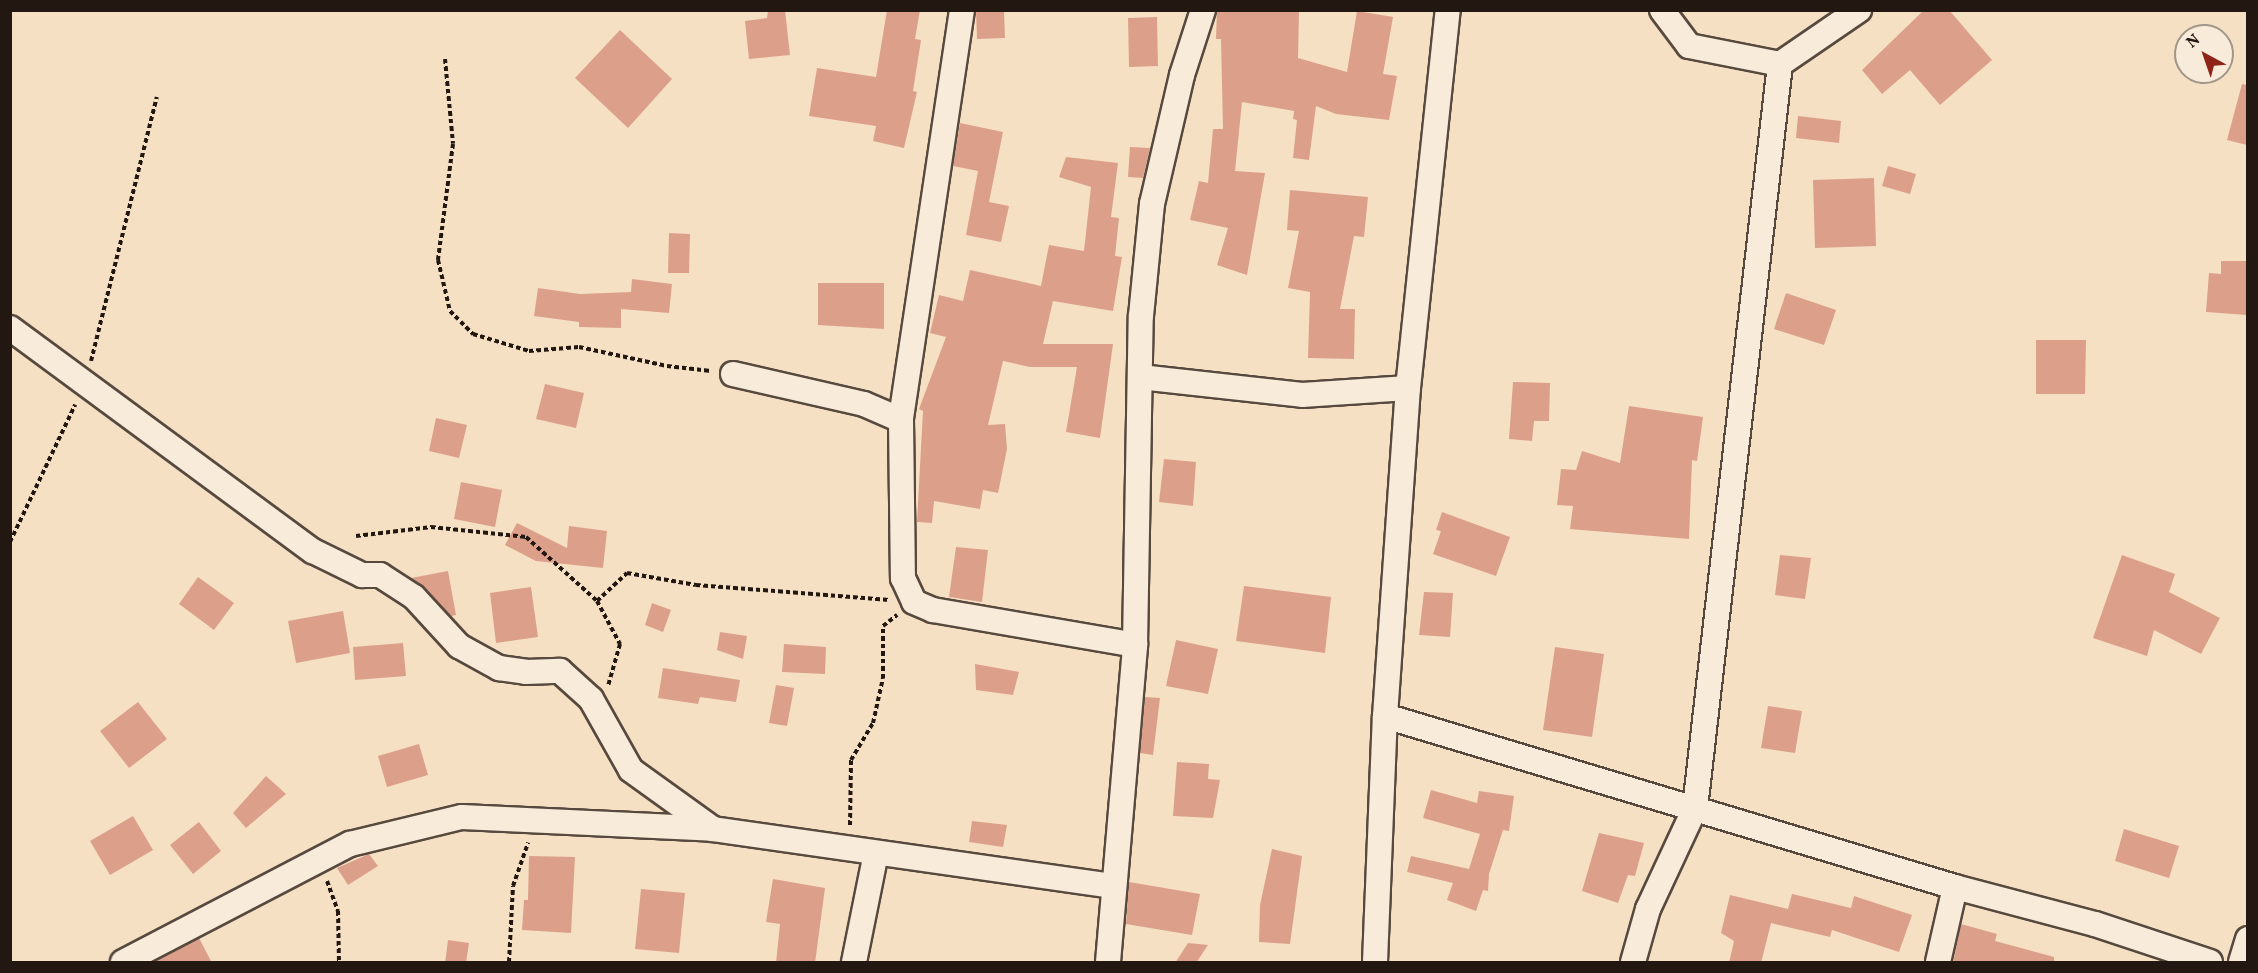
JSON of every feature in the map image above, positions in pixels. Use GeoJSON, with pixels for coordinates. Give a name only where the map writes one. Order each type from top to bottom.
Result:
{"type":"FeatureCollection","features":[{"type":"Feature","properties":{"kind":"street"},"geometry":{"type":"LineString","coordinates":[[962,10],[901,420],[903,578],[914,602],[933,610],[1135,645]]}},
{"type":"Feature","properties":{"kind":"street"},"geometry":{"type":"LineString","coordinates":[[1109,962],[1135,645],[1141,316],[1152,204],[1182,75],[1203,10]]}},
{"type":"Feature","properties":{"kind":"street"},"geometry":{"type":"LineString","coordinates":[[1375,963],[1385,716],[1408,388],[1448,10]]}},
{"type":"Feature","properties":{"kind":"street"},"geometry":{"type":"LineString","coordinates":[[1662,10],[1689,46],[1780,64],[1859,10]]}},
{"type":"Feature","properties":{"kind":"street"},"geometry":{"type":"LineString","coordinates":[[1633,963],[1648,909],[1695,808],[1780,64]]}},
{"type":"Feature","properties":{"kind":"street"},"geometry":{"type":"LineString","coordinates":[[10,328],[313,551],[362,575],[380,575],[414,597],[459,646],[499,668],[560,671],[591,699],[631,770],[713,829]]}},
{"type":"Feature","properties":{"kind":"street"},"geometry":{"type":"LineString","coordinates":[[733,374],[864,404],[901,420]]}},
{"type":"Feature","properties":{"kind":"street"},"geometry":{"type":"LineString","coordinates":[[1140,377],[1302,395],[1408,388]]}},
{"type":"Feature","properties":{"kind":"street"},"geometry":{"type":"LineString","coordinates":[[1385,716],[1955,887],[2095,924],[2210,963]]}},
{"type":"Feature","properties":{"kind":"street"},"geometry":{"type":"LineString","coordinates":[[123,963],[350,844],[462,817],[713,829],[1114,886]]}},
{"type":"Feature","properties":{"kind":"street"},"geometry":{"type":"LineString","coordinates":[[854,963],[876,852]]}},
{"type":"Feature","properties":{"kind":"street"},"geometry":{"type":"LineString","coordinates":[[1938,963],[1955,887]]}},
{"type":"Feature","properties":{"kind":"street"},"geometry":{"type":"LineString","coordinates":[[2241,963],[2247,939]]}},
{"type":"Feature","properties":{"kind":"path"},"geometry":{"type":"LineString","coordinates":[[445,59],[453,144],[438,260],[450,311],[473,334],[529,351],[579,347],[667,366],[733,374]]}},
{"type":"Feature","properties":{"kind":"path"},"geometry":{"type":"LineString","coordinates":[[10,542],[86,383],[157,97]]}},
{"type":"Feature","properties":{"kind":"path"},"geometry":{"type":"LineString","coordinates":[[356,536],[431,527],[526,537],[597,601],[620,644],[607,690]]}},
{"type":"Feature","properties":{"kind":"path"},"geometry":{"type":"LineString","coordinates":[[597,601],[627,573],[696,585],[914,602]]}},
{"type":"Feature","properties":{"kind":"path"},"geometry":{"type":"LineString","coordinates":[[848,849],[851,760],[873,723],[883,678],[883,626],[914,602]]}},
{"type":"Feature","properties":{"kind":"path"},"geometry":{"type":"LineString","coordinates":[[508,963],[513,886],[538,821]]}},
{"type":"Feature","properties":{"kind":"path"},"geometry":{"type":"LineString","coordinates":[[319,860],[338,910],[339,963]]}},
{"type":"Feature","properties":{"kind":"building"},"geometry":{"type":"Polygon","coordinates":[[[768,10],[785,10],[790,55],[749,59],[745,21],[767,18],[768,10]]]}},
{"type":"Feature","properties":{"kind":"building"},"geometry":{"type":"Polygon","coordinates":[[[887,10],[920,10],[915,39],[921,40],[913,91],[917,92],[904,148],[873,141],[876,126],[809,116],[817,68],[876,77],[887,10]]]}},
{"type":"Feature","properties":{"kind":"building"},"geometry":{"type":"Polygon","coordinates":[[[976,10],[1004,10],[1005,38],[977,39],[976,10]]]}},
{"type":"Feature","properties":{"kind":"building"},"geometry":{"type":"Polygon","coordinates":[[[1217,10],[1299,10],[1298,58],[1347,72],[1357,11],[1393,17],[1383,74],[1397,76],[1389,120],[1336,114],[1316,106],[1309,160],[1293,158],[1297,120],[1293,119],[1294,111],[1242,102],[1235,171],[1265,173],[1247,275],[1217,265],[1228,228],[1190,220],[1199,181],[1208,183],[1213,129],[1223,129],[1221,39],[1216,39],[1217,10]]]}},
{"type":"Feature","properties":{"kind":"building"},"geometry":{"type":"Polygon","coordinates":[[[1924,10],[1949,10],[1992,60],[1940,105],[1910,70],[1882,94],[1862,70],[1924,10]]]}},
{"type":"Feature","properties":{"kind":"building"},"geometry":{"type":"Polygon","coordinates":[[[1157,17],[1158,66],[1129,67],[1128,18],[1157,17]]]}},
{"type":"Feature","properties":{"kind":"building"},"geometry":{"type":"Polygon","coordinates":[[[620,30],[672,79],[628,128],[575,78],[620,30]]]}},
{"type":"Feature","properties":{"kind":"building"},"geometry":{"type":"Polygon","coordinates":[[[2242,84],[2247,85],[2247,145],[2227,140],[2242,84]]]}},
{"type":"Feature","properties":{"kind":"building"},"geometry":{"type":"Polygon","coordinates":[[[1798,116],[1841,121],[1839,143],[1796,138],[1798,116]]]}},
{"type":"Feature","properties":{"kind":"building"},"geometry":{"type":"Polygon","coordinates":[[[960,123],[1003,132],[989,202],[1009,206],[1001,242],[966,235],[978,171],[953,166],[960,123]]]}},
{"type":"Feature","properties":{"kind":"building"},"geometry":{"type":"Polygon","coordinates":[[[1130,147],[1150,148],[1143,178],[1128,177],[1130,147]]]}},
{"type":"Feature","properties":{"kind":"building"},"geometry":{"type":"Polygon","coordinates":[[[1066,157],[1118,163],[1111,217],[1119,218],[1115,256],[1122,257],[1113,311],[1053,301],[1043,344],[1113,344],[1100,438],[1066,432],[1077,367],[1030,367],[1003,361],[988,425],[1005,424],[1007,449],[998,493],[983,490],[980,509],[934,501],[932,523],[917,522],[923,411],[919,409],[946,337],[930,333],[939,295],[963,301],[970,270],[1041,286],[1049,245],[1084,251],[1091,187],[1059,177],[1066,157]]]}},
{"type":"Feature","properties":{"kind":"building"},"geometry":{"type":"Polygon","coordinates":[[[1888,166],[1916,174],[1910,194],[1882,186],[1888,166]]]}},
{"type":"Feature","properties":{"kind":"building"},"geometry":{"type":"Polygon","coordinates":[[[1874,178],[1876,246],[1815,248],[1813,180],[1874,178]]]}},
{"type":"Feature","properties":{"kind":"building"},"geometry":{"type":"Polygon","coordinates":[[[1290,190],[1368,197],[1364,237],[1354,236],[1340,309],[1355,309],[1354,359],[1308,358],[1310,292],[1288,288],[1299,231],[1287,230],[1290,190]]]}},
{"type":"Feature","properties":{"kind":"building"},"geometry":{"type":"Polygon","coordinates":[[[669,233],[690,234],[689,273],[668,273],[669,233]]]}},
{"type":"Feature","properties":{"kind":"building"},"geometry":{"type":"Polygon","coordinates":[[[2221,261],[2247,261],[2247,315],[2206,312],[2209,273],[2221,274],[2221,261]]]}},
{"type":"Feature","properties":{"kind":"building"},"geometry":{"type":"Polygon","coordinates":[[[632,279],[672,284],[669,313],[621,309],[621,328],[579,327],[579,322],[534,316],[538,288],[580,294],[631,292],[632,279]]]}},
{"type":"Feature","properties":{"kind":"building"},"geometry":{"type":"Polygon","coordinates":[[[818,283],[884,283],[884,329],[818,325],[818,283]]]}},
{"type":"Feature","properties":{"kind":"building"},"geometry":{"type":"Polygon","coordinates":[[[1786,293],[1836,310],[1824,345],[1774,329],[1786,293]]]}},
{"type":"Feature","properties":{"kind":"building"},"geometry":{"type":"Polygon","coordinates":[[[2036,340],[2086,340],[2085,394],[2036,394],[2036,340]]]}},
{"type":"Feature","properties":{"kind":"building"},"geometry":{"type":"Polygon","coordinates":[[[1513,382],[1550,383],[1549,421],[1534,421],[1532,441],[1509,439],[1513,382]]]}},
{"type":"Feature","properties":{"kind":"building"},"geometry":{"type":"Polygon","coordinates":[[[545,384],[584,393],[576,428],[536,419],[545,384]]]}},
{"type":"Feature","properties":{"kind":"building"},"geometry":{"type":"Polygon","coordinates":[[[1629,406],[1703,417],[1697,461],[1692,460],[1689,539],[1570,529],[1573,506],[1557,505],[1561,469],[1576,470],[1582,451],[1620,463],[1629,406]]]}},
{"type":"Feature","properties":{"kind":"building"},"geometry":{"type":"Polygon","coordinates":[[[436,418],[467,425],[459,458],[429,451],[436,418]]]}},
{"type":"Feature","properties":{"kind":"building"},"geometry":{"type":"Polygon","coordinates":[[[1164,459],[1196,462],[1193,506],[1159,502],[1164,459]]]}},
{"type":"Feature","properties":{"kind":"building"},"geometry":{"type":"Polygon","coordinates":[[[461,482],[502,490],[495,527],[454,519],[461,482]]]}},
{"type":"Feature","properties":{"kind":"building"},"geometry":{"type":"Polygon","coordinates":[[[1442,512],[1510,537],[1496,576],[1433,554],[1441,531],[1436,530],[1442,512]]]}},
{"type":"Feature","properties":{"kind":"building"},"geometry":{"type":"Polygon","coordinates":[[[517,523],[567,548],[569,526],[607,531],[603,568],[536,561],[505,545],[517,523]]]}},
{"type":"Feature","properties":{"kind":"building"},"geometry":{"type":"Polygon","coordinates":[[[956,547],[988,550],[982,602],[949,597],[956,547]]]}},
{"type":"Feature","properties":{"kind":"building"},"geometry":{"type":"Polygon","coordinates":[[[1780,555],[1811,558],[1805,599],[1775,595],[1780,555]]]}},
{"type":"Feature","properties":{"kind":"building"},"geometry":{"type":"Polygon","coordinates":[[[2122,555],[2175,574],[2169,592],[2220,618],[2201,654],[2154,630],[2147,656],[2093,638],[2122,555]]]}},
{"type":"Feature","properties":{"kind":"building"},"geometry":{"type":"Polygon","coordinates":[[[448,571],[456,615],[451,616],[411,578],[448,571]]]}},
{"type":"Feature","properties":{"kind":"building"},"geometry":{"type":"Polygon","coordinates":[[[198,577],[234,603],[214,630],[179,604],[198,577]]]}},
{"type":"Feature","properties":{"kind":"building"},"geometry":{"type":"Polygon","coordinates":[[[1244,586],[1331,597],[1325,653],[1236,641],[1244,586]]]}},
{"type":"Feature","properties":{"kind":"building"},"geometry":{"type":"Polygon","coordinates":[[[531,587],[538,637],[496,643],[490,593],[531,587]]]}},
{"type":"Feature","properties":{"kind":"building"},"geometry":{"type":"Polygon","coordinates":[[[1424,592],[1453,593],[1450,637],[1419,635],[1424,592]]]}},
{"type":"Feature","properties":{"kind":"building"},"geometry":{"type":"Polygon","coordinates":[[[652,603],[671,610],[663,632],[645,625],[652,603]]]}},
{"type":"Feature","properties":{"kind":"building"},"geometry":{"type":"Polygon","coordinates":[[[343,611],[350,653],[296,663],[288,621],[343,611]]]}},
{"type":"Feature","properties":{"kind":"building"},"geometry":{"type":"Polygon","coordinates":[[[720,632],[747,636],[743,659],[717,650],[720,632]]]}},
{"type":"Feature","properties":{"kind":"building"},"geometry":{"type":"Polygon","coordinates":[[[1176,640],[1218,649],[1208,694],[1166,686],[1176,640]]]}},
{"type":"Feature","properties":{"kind":"building"},"geometry":{"type":"Polygon","coordinates":[[[403,643],[406,676],[355,680],[353,647],[403,643]]]}},
{"type":"Feature","properties":{"kind":"building"},"geometry":{"type":"Polygon","coordinates":[[[784,644],[826,647],[825,674],[782,672],[784,644]]]}},
{"type":"Feature","properties":{"kind":"building"},"geometry":{"type":"Polygon","coordinates":[[[1555,647],[1604,654],[1592,737],[1543,730],[1555,647]]]}},
{"type":"Feature","properties":{"kind":"building"},"geometry":{"type":"Polygon","coordinates":[[[975,664],[1019,672],[1013,695],[976,690],[975,664]]]}},
{"type":"Feature","properties":{"kind":"building"},"geometry":{"type":"Polygon","coordinates":[[[663,668],[740,680],[736,702],[700,697],[698,704],[658,698],[663,668]]]}},
{"type":"Feature","properties":{"kind":"building"},"geometry":{"type":"Polygon","coordinates":[[[776,685],[794,688],[787,726],[769,723],[776,685]]]}},
{"type":"Feature","properties":{"kind":"building"},"geometry":{"type":"Polygon","coordinates":[[[1145,697],[1160,698],[1153,755],[1140,753],[1145,697]]]}},
{"type":"Feature","properties":{"kind":"building"},"geometry":{"type":"Polygon","coordinates":[[[138,702],[167,739],[129,768],[100,731],[138,702]]]}},
{"type":"Feature","properties":{"kind":"building"},"geometry":{"type":"Polygon","coordinates":[[[1768,706],[1802,711],[1795,753],[1761,748],[1768,706]]]}},
{"type":"Feature","properties":{"kind":"building"},"geometry":{"type":"Polygon","coordinates":[[[419,744],[428,775],[387,787],[378,756],[419,744]]]}},
{"type":"Feature","properties":{"kind":"building"},"geometry":{"type":"Polygon","coordinates":[[[1177,762],[1209,764],[1208,779],[1220,780],[1213,818],[1173,816],[1177,762]]]}},
{"type":"Feature","properties":{"kind":"building"},"geometry":{"type":"Polygon","coordinates":[[[266,776],[286,794],[246,828],[233,813],[266,776]]]}},
{"type":"Feature","properties":{"kind":"building"},"geometry":{"type":"Polygon","coordinates":[[[1431,790],[1477,803],[1479,791],[1514,796],[1509,831],[1503,830],[1489,874],[1488,891],[1483,890],[1476,911],[1447,900],[1453,883],[1407,872],[1411,856],[1469,869],[1480,834],[1423,818],[1431,790]]]}},
{"type":"Feature","properties":{"kind":"building"},"geometry":{"type":"Polygon","coordinates":[[[133,816],[153,850],[110,875],[90,841],[133,816]]]}},
{"type":"Feature","properties":{"kind":"building"},"geometry":{"type":"Polygon","coordinates":[[[972,821],[1007,825],[1003,847],[969,842],[972,821]]]}},
{"type":"Feature","properties":{"kind":"building"},"geometry":{"type":"Polygon","coordinates":[[[199,822],[221,851],[193,874],[170,845],[199,822]]]}},
{"type":"Feature","properties":{"kind":"building"},"geometry":{"type":"Polygon","coordinates":[[[2124,829],[2179,846],[2169,878],[2115,861],[2124,829]]]}},
{"type":"Feature","properties":{"kind":"building"},"geometry":{"type":"Polygon","coordinates":[[[1599,833],[1644,843],[1635,876],[1628,875],[1618,903],[1582,891],[1599,833]]]}},
{"type":"Feature","properties":{"kind":"building"},"geometry":{"type":"Polygon","coordinates":[[[1272,849],[1302,856],[1290,944],[1259,942],[1260,905],[1272,849]]]}},
{"type":"Feature","properties":{"kind":"building"},"geometry":{"type":"Polygon","coordinates":[[[369,854],[378,866],[348,885],[337,868],[369,854]]]}},
{"type":"Feature","properties":{"kind":"building"},"geometry":{"type":"Polygon","coordinates":[[[529,856],[575,857],[571,933],[522,930],[524,900],[528,900],[529,856]]]}},
{"type":"Feature","properties":{"kind":"building"},"geometry":{"type":"Polygon","coordinates":[[[773,879],[825,888],[815,963],[776,963],[780,924],[766,922],[773,879]]]}},
{"type":"Feature","properties":{"kind":"building"},"geometry":{"type":"Polygon","coordinates":[[[1129,882],[1200,894],[1192,935],[1126,924],[1129,882]]]}},
{"type":"Feature","properties":{"kind":"building"},"geometry":{"type":"Polygon","coordinates":[[[641,889],[685,893],[679,953],[635,949],[641,889]]]}},
{"type":"Feature","properties":{"kind":"building"},"geometry":{"type":"Polygon","coordinates":[[[1792,894],[1851,908],[1854,896],[1912,915],[1899,952],[1832,930],[1830,937],[1771,923],[1761,963],[1729,963],[1734,941],[1721,933],[1730,895],[1788,909],[1792,894]]]}},
{"type":"Feature","properties":{"kind":"building"},"geometry":{"type":"Polygon","coordinates":[[[1961,924],[1997,934],[1995,941],[2054,957],[2054,963],[1953,963],[1961,924]]]}},
{"type":"Feature","properties":{"kind":"building"},"geometry":{"type":"Polygon","coordinates":[[[199,938],[212,963],[153,963],[160,959],[199,938]]]}},
{"type":"Feature","properties":{"kind":"building"},"geometry":{"type":"Polygon","coordinates":[[[448,940],[469,943],[466,963],[445,963],[448,940]]]}},
{"type":"Feature","properties":{"kind":"building"},"geometry":{"type":"Polygon","coordinates":[[[1188,943],[1208,945],[1196,963],[1175,963],[1188,943]]]}}]}
